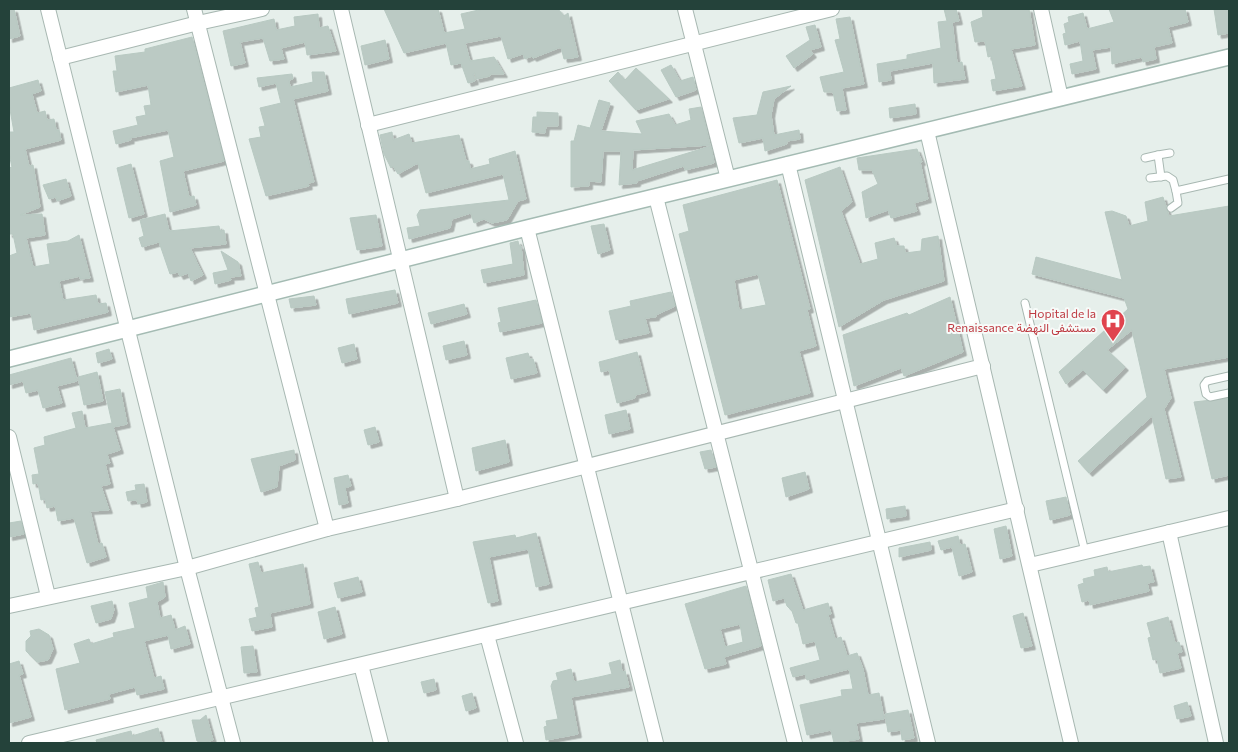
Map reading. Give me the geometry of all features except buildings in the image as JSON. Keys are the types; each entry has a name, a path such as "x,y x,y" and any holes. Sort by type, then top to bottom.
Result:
{"street":[{"path":"48,9 187,568 233,743"},
{"path":"60,58 196,16 262,9"},
{"path":"341,9 456,499"},
{"path":"686,9 728,179"},
{"path":"368,126 832,9"},
{"path":"1041,9 1060,98"},
{"path":"196,16 327,529"},
{"path":"9,359 527,228 1229,57"},
{"path":"928,130 1071,743"},
{"path":"788,164 928,743"},
{"path":"656,197 795,743"},
{"path":"527,228 588,465 656,743"},
{"path":"9,606 48,596 187,568 327,529 456,499 983,366"},
{"path":"9,437 48,596"},
{"path":"29,743 83,737 361,664 1017,509"},
{"path":"1030,565 1229,518"},
{"path":"1169,532 1216,743"},
{"path":"487,634 516,743"},
{"path":"361,664 381,743"}],"lane":[{"path":"1145,158 1170,153"},
{"path":"1158,156 1161,177"},
{"path":"1150,178 1170,177 1176,191 1178,203 1171,208"},
{"path":"1176,191 1229,179"},
{"path":"1024,303 1085,552"},
{"path":"1229,376 1207,381 1204,385 1206,394 1210,397 1229,392"}],"place":[{"name":"Hopital de la Renaissance مستشفى النهضة","path":"1113,342"}]}
